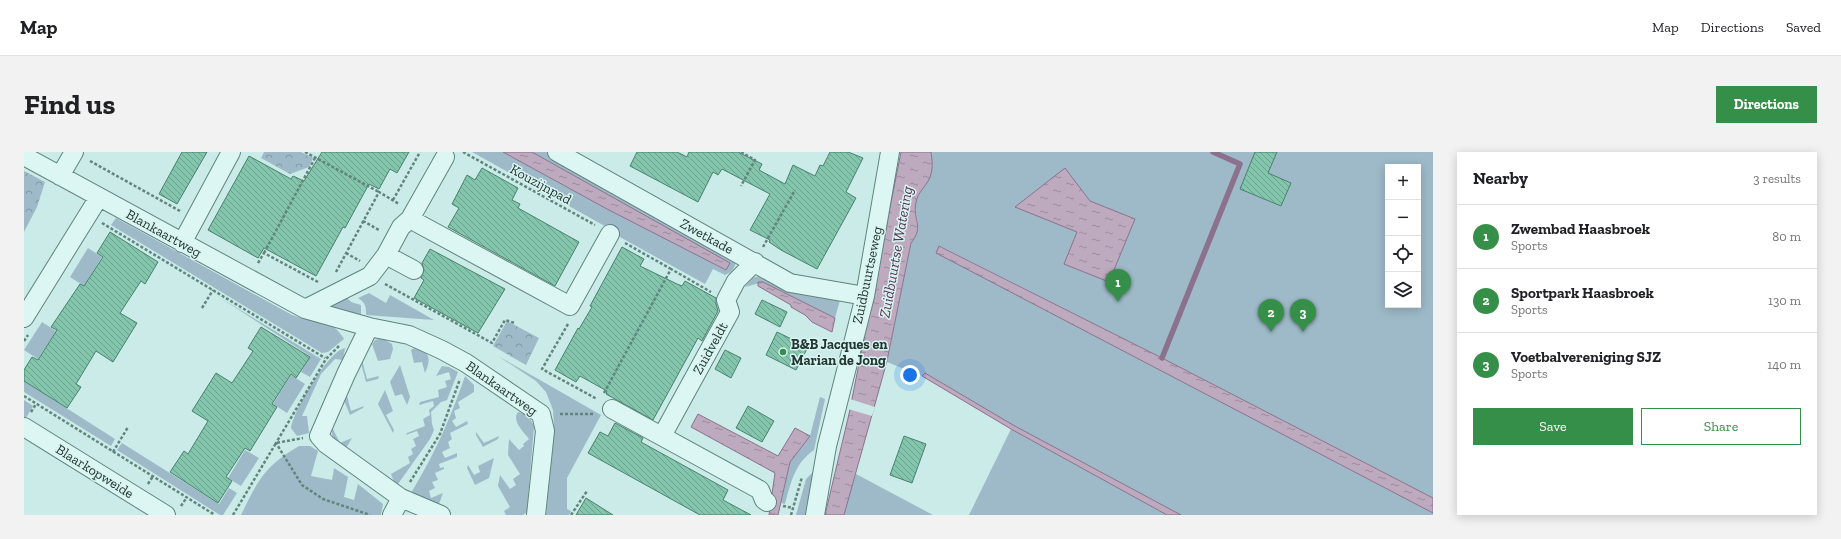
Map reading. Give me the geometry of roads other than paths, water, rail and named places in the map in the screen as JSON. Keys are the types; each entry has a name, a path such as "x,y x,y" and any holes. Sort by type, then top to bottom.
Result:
{"street":[{"path":"60,176 74,152"},
{"path":"182,243 231,152"},
{"name":"Zwetkade","path":"557,152 790,283 864,296"},
{"name":"Zuidbuurtseweg","path":"815,515 827,446 864,296 890,152"},
{"name":"Blankaartweg","path":"24,156 98,198 305,309 369,327 409,335 442,350 466,363 541,414 545,431 536,515"},
{"path":"305,309 370,276 386,256 401,227 412,216 445,157"},
{"path":"24,318 98,198"},
{"path":"412,216 570,306 610,234"},
{"path":"386,256 414,270"},
{"name":"Zuidveldt","path":"662,436 730,312 726,300 736,281 755,262"},
{"path":"369,327 346,374 319,436 326,444 401,498 441,515"},
{"path":"606,405 760,490 764,500 775,504"},
{"name":"Blaarkopweide","path":"24,426 166,515"},
{"path":"392,515 401,498"}],"water":[{"path":"503,152 532,152 730,263 726,270 607,209"},
{"name":"Zuidbuurtse Watering","path":"901,152 931,152 932,171 930,178 917,198 915,208 918,227 917,232 911,243 887,361 844,515 825,515 849,414"},
{"path":"1065,168 1090,201 1135,219 1109,282 1064,264 1077,232 1015,207"},
{"path":"939,246 1162,358 1433,498 1433,513 936,253"},
{"path":"758,282 763,282 835,318 832,332 812,322 805,315 791,307 791,305 758,286"},
{"path":"925,373 1013,425 1181,515 1167,515 1011,429 922,376"},
{"path":"698,414 778,456 795,428 810,436 790,462 778,515 769,515 775,473 691,427"}],"waterway":[{"path":"1162,358 1240,164 1213,152"}],"place":[{"name":"Zwembad Haasbroek","path":"1118,302"},
{"name":"Sportpark Haasbroek","path":"1271,332"},
{"name":"Voetbalvereniging SJZ","path":"1303,332"},
{"name":"B&B Jacques en Marian de Jong","path":"783,352"}]}
